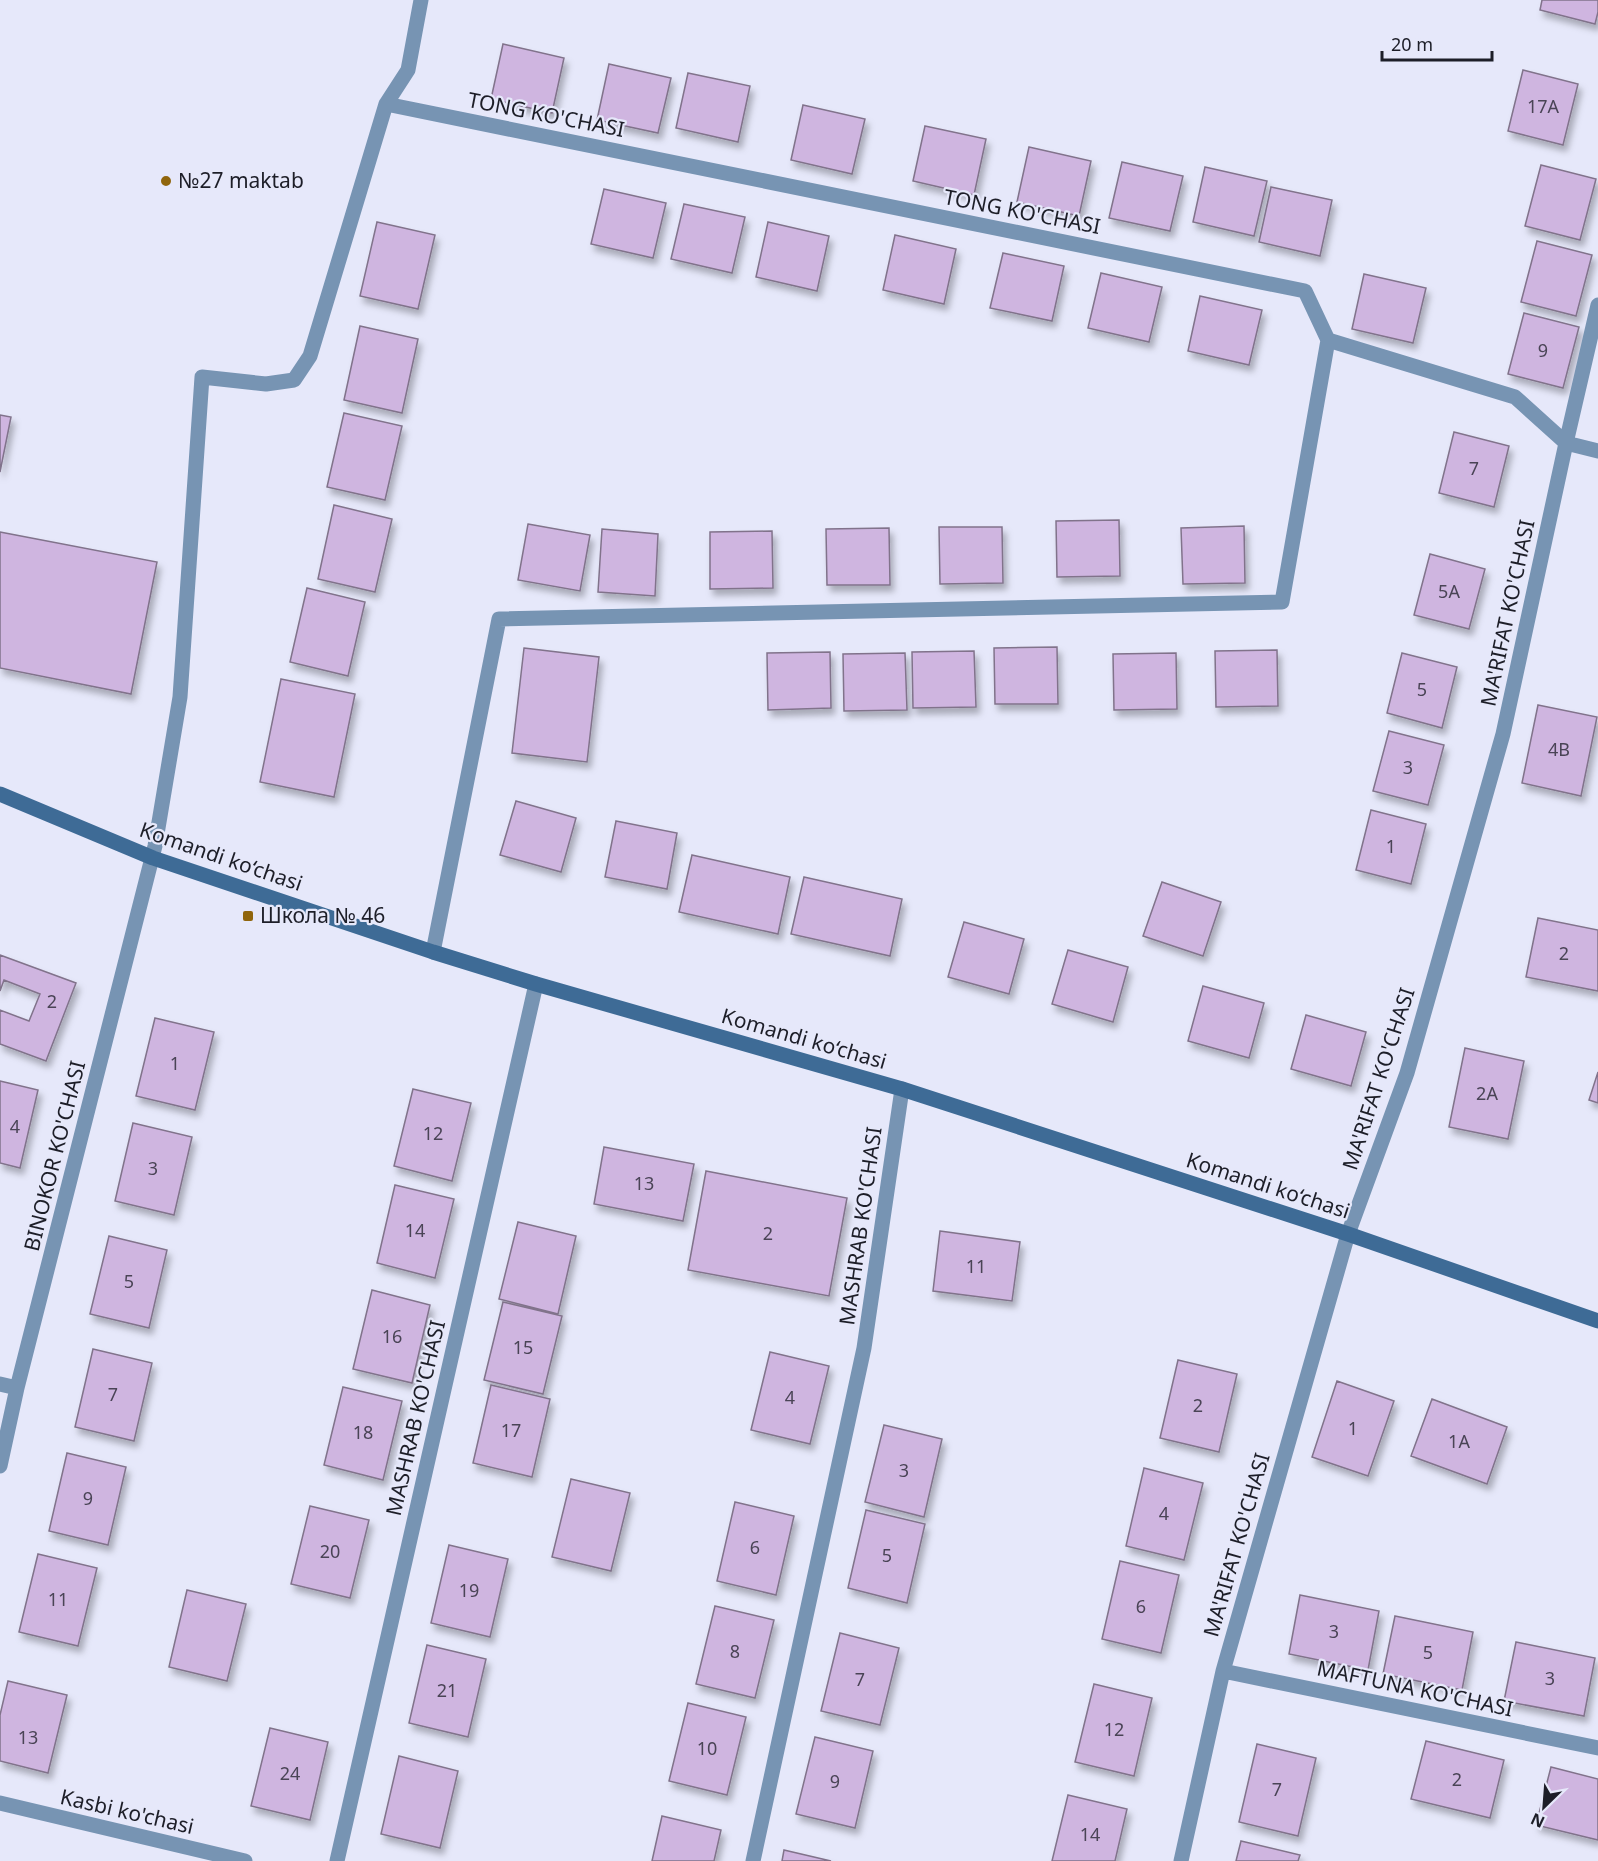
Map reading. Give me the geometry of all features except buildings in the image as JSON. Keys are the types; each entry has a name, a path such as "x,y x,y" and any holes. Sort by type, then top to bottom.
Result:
{"main road":[{"name":"Komandi ko‘chasi","path":"0,794 153,858 433,952 536,984 902,1089 1348,1234 1598,1321"}],"street":[{"path":"386,104 408,70 422,0"},
{"name":"TONG KO'CHASI","path":"386,104 1305,291 1328,340"},
{"name":"BINOKOR KO'CHASI","path":"0,1466 17,1388 153,858 180,697 202,377 266,384 294,380 310,356 386,104"},
{"name":"MA'RIFAT KO'CHASI","path":"1181,1861 1223,1671 1348,1234 1407,1073 1503,734 1598,305"},
{"path":"433,952 499,619 1282,602 1328,340 1515,397 1566,443 1598,451"},
{"name":"MASHRAB KO'CHASI","path":"337,1861 536,984"},
{"name":"MASHRAB KO'CHASI","path":"753,1861 864,1348 902,1089"},
{"path":"0,1384 17,1388"},
{"name":"MAFTUNA KO'CHASI","path":"1223,1671 1598,1748"},
{"name":"Kasbi ko'chasi","path":"0,1803 245,1861"}],"place":[{"name":"№27 maktab","path":"166,181"},
{"name":"Школа № 46","path":"248,916"}]}
